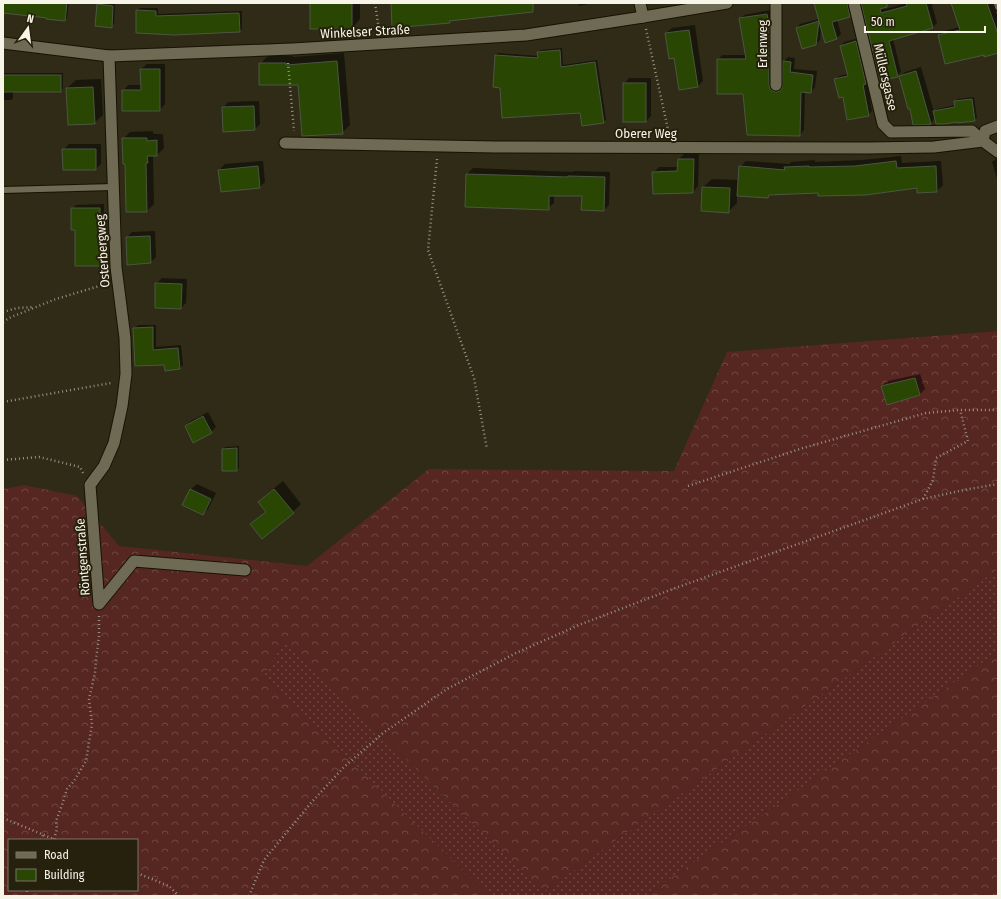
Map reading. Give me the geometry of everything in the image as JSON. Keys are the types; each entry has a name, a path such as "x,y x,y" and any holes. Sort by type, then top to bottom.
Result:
{"street":[{"path":"640,3 643,17"},
{"name":"Winkelser Straße","path":"3,43 109,56 381,44 526,35 727,3"},
{"name":"Erlenweg","path":"776,3 776,85"},
{"name":"Müllersgasse","path":"854,3 883,124 892,132 972,131 998,152"},
{"name":"Osterbergweg","path":"90,485 104,466 114,443 126,380 125,338 116,267 109,56"},
{"path":"983,141 985,131 998,126"},
{"name":"Oberer Weg","path":"290,144 672,148 874,148 934,147 983,141"},
{"name":"Röntgenstraße","path":"90,485 99,604"},
{"name":"Röntgenstraße","path":"99,604 134,561 245,570"}],"lane":[{"path":"997,3 998,7"},
{"path":"3,190 113,188"}],"path":[{"path":"376,3 381,44"},
{"path":"643,17 672,148"},
{"path":"288,49 290,144"},
{"path":"438,146 428,250 474,378 487,449"},
{"path":"3,322 9,318 56,299 117,280"},
{"path":"3,312 17,308 36,307"},
{"path":"3,402 126,380"},
{"path":"688,486 803,448 926,413 960,410 998,410"},
{"path":"923,500 933,480 936,458 968,441 960,410"},
{"path":"3,460 39,456 80,467 90,485"},
{"path":"249,896 264,860 310,804 344,767 383,733 447,689 516,652 579,625 670,590 923,500 964,490 998,484"},
{"path":"55,839 57,829 56,821 67,788 74,781 86,761 92,724 89,699 95,673 99,636 99,604"},
{"path":"3,818 53,839"},
{"path":"42,839 44,835"},
{"path":"138,873 169,886 179,896"}],"green space":[{"path":"998,331 998,569 543,892 284,641 264,676 489,896 3,896 3,489 24,485 77,496 119,546 307,566 429,469 674,471 727,352"},
{"path":"998,569 998,652 645,896 489,896 264,676 284,641 543,892"},
{"path":"998,652 998,896 645,896"}],"building":[{"path":"3,3 67,3 65,21 3,13"},
{"path":"310,3 352,3 352,29 310,29"},
{"path":"391,3 533,3 533,12 449,21 450,23 392,28"},
{"path":"814,3 847,3 850,17 832,22 837,39 825,43"},
{"path":"861,3 887,3 887,7 880,9 881,13 907,6 906,3 926,3 933,28 889,41 898,77 880,81"},
{"path":"951,3 987,3 998,34 998,53 945,64 938,35 960,30"},
{"path":"97,4 113,6 112,28 95,26"},
{"path":"136,10 156,11 156,16 239,13 240,32 174,35 136,33"},
{"path":"767,14 769,25 770,89 776,92 780,91 782,88 783,61 791,62 790,72 813,75 811,93 801,92 800,136 747,135 743,94 717,94 717,59 746,59 739,18"},
{"path":"819,21 816,45 802,49 796,28"},
{"path":"689,30 698,87 679,90 674,58 669,59 665,33"},
{"path":"856,41 866,84 863,85 869,116 847,120 843,97 839,98 834,79 848,76 840,46"},
{"path":"560,50 561,67 595,62 604,123 582,126 580,113 502,118 500,88 493,87 495,55 538,58 537,52"},
{"path":"337,61 343,134 302,136 298,85 259,85 259,63 286,63 286,65"},
{"path":"140,69 160,69 160,111 122,111 122,90 141,90"},
{"path":"916,71 931,124 913,125 910,109 908,109 899,76"},
{"path":"3,75 61,75 61,92 3,92"},
{"path":"623,83 646,83 646,122 623,122"},
{"path":"93,87 95,124 68,125 66,88"},
{"path":"972,99 975,121 936,124 933,111 955,107 954,101"},
{"path":"254,106 255,130 223,132 222,107"},
{"path":"122,138 147,138 147,141 157,140 157,156 147,156 148,163 146,163 147,212 126,212 125,164 123,164"},
{"path":"62,149 96,149 96,170 63,170"},
{"path":"678,159 694,159 693,193 653,194 652,172 677,171"},
{"path":"896,161 897,168 936,166 937,192 917,193 917,188 866,195 818,196 818,193 769,195 768,198 737,196 739,166 785,170 784,167 855,166"},
{"path":"258,166 260,188 221,192 218,170"},
{"path":"466,174 605,177 604,211 581,210 582,196 549,196 549,210 465,207"},
{"path":"702,187 730,188 729,213 701,211"},
{"path":"71,208 100,208 100,246 103,246 103,266 75,266 75,230 71,230"},
{"path":"150,236 151,263 127,265 126,237"},
{"path":"155,283 182,284 181,309 155,308"},
{"path":"153,327 153,350 178,348 180,369 165,371 164,365 135,366 133,328"},
{"path":"915,378 920,395 887,405 881,386"},
{"path":"203,416 212,433 193,443 185,426"},
{"path":"237,448 237,471 222,471 222,449"},
{"path":"190,489 211,499 203,515 182,505"},
{"path":"274,489 294,513 262,539 250,524 266,512 258,502"}]}
